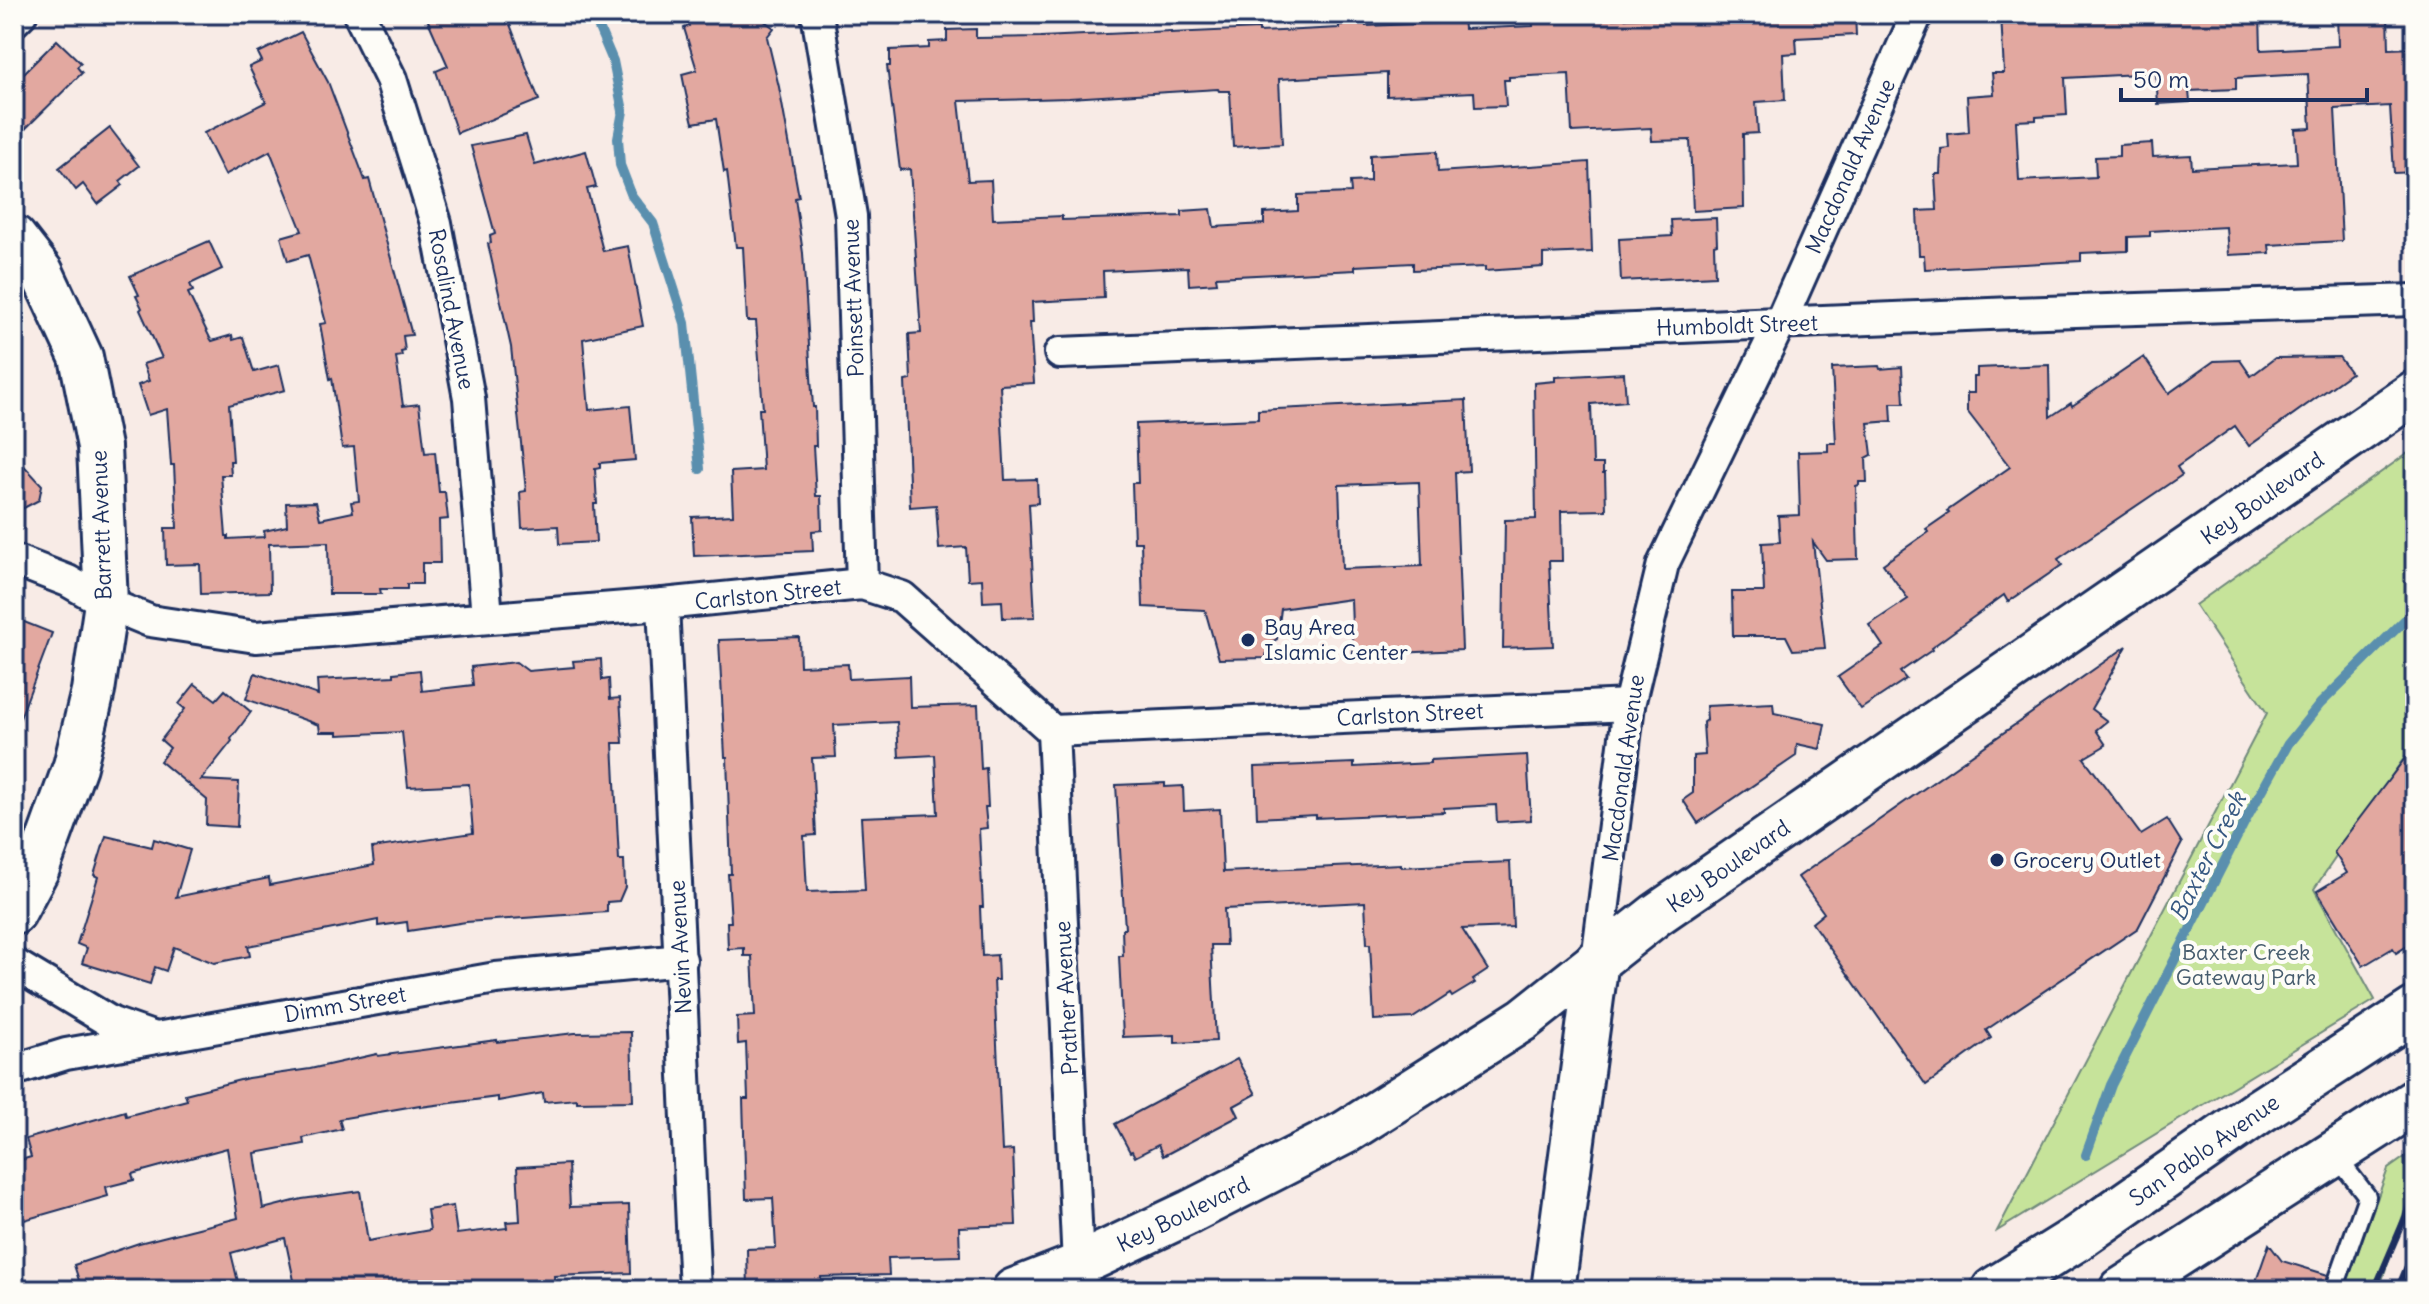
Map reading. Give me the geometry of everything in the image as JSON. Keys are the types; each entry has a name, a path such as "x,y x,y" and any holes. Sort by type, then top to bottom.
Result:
{"main road":[{"name":"San Pablo Avenue","path":"1994,1290 2076,1239 2258,1112 2415,1010"},
{"path":"2122,1290 2415,1102"}],"street":[{"path":"14,21 21,14"},
{"name":"Rosalind Avenue","path":"359,14 391,79 436,223 469,398 487,617"},
{"name":"Poinsett Avenue","path":"817,14 851,216 862,584"},
{"name":"Macdonald Avenue","path":"1553,1290 1629,705 1663,564 1780,323 1917,14"},
{"name":"Barrett Avenue","path":"14,237 42,273 81,357 99,447 106,603 93,691 75,766 38,868 14,913"},
{"name":"Humboldt Street","path":"1060,353 2415,300"},
{"name":"Key Boulevard","path":"1014,1290 1078,1265 1190,1212 1346,1132 1524,1019 1656,915 2415,392"},
{"name":"Carlston Street","path":"14,560 68,581 106,603 150,621 256,637 663,604 862,584 902,597 1053,731 1629,705"},
{"name":"Nevin Avenue","path":"663,604 695,1290"},
{"name":"Prather Avenue","path":"1053,731 1078,1265"},
{"name":"Dimm Street","path":"14,1070 66,1054 154,1037 496,978 681,960"},
{"path":"14,964 112,1023 154,1037"}],"lane":[{"path":"2334,1153 2367,1196 2334,1290"}],"green space":[{"name":"Baxter Creek Gateway Park","path":"2415,448 2415,742 2314,889 2375,1000 1997,1231 2267,713 2195,605"},
{"path":"2415,1150 2415,1178 2379,1290 2344,1290 2388,1169"}],"building":[{"path":"425,14 506,14 539,100 457,133 436,71 448,66"},
{"path":"685,14 755,14 774,28 767,37 799,197 795,198 803,253 815,407 816,446 813,446 816,496 821,496 822,530 812,531 813,551 694,556 692,517 733,515 731,472 763,470 759,409 763,409 756,321 747,321 743,247 736,247 727,171 724,172 716,119 693,123 682,74 697,70 684,28 689,26"},
{"path":"1554,14 1560,19 1610,19 1667,14 1706,14 1706,18 1855,14 1856,35 1796,38 1797,53 1783,54 1785,100 1756,102 1758,133 1743,134 1744,208 1693,211 1690,140 1652,141 1651,128 1572,132 1569,74 1509,77 1509,80 1504,80 1506,106 1475,107 1474,92 1387,96 1387,73 1279,79 1282,144 1233,147 1230,91 1218,89 959,101 968,181 991,180 993,219 1182,216 1182,211 1211,209 1214,227 1264,224 1264,213 1298,211 1298,195 1351,193 1350,182 1370,181 1370,155 1437,151 1438,172 1589,162 1592,252 1543,254 1543,267 1485,271 1485,267 1413,270 1413,263 1355,266 1355,270 1216,277 1217,283 1189,285 1188,267 1103,271 1104,298 1032,302 1033,322 1030,322 1034,383 1000,385 1005,480 1037,479 1038,503 1029,504 1035,617 1003,618 1002,601 983,602 982,579 968,580 966,547 939,549 936,505 910,507 905,381 911,380 909,334 921,333 910,169 900,170 887,66 890,66 890,50 929,48 929,42 947,41 947,30 976,29 976,38 1259,29 1259,32 1339,28 1339,25 1366,23 1366,26 1438,23 1438,19 1463,17 1464,29 1533,26 1532,15"},
{"path":"2001,14 2260,14 2261,50 2338,46 2337,14 2388,14 2389,49 2415,48 2415,172 2394,173 2390,106 2335,109 2342,241 2269,245 2270,253 2228,255 2226,227 2150,231 2150,236 2128,237 2128,251 2081,253 2081,261 1925,269 1924,255 1919,255 1917,211 1937,210 1935,174 1940,174 1941,149 1949,148 1948,134 1969,132 1967,96 1994,94 1992,73 2004,73","holes":["2156,73 2158,104 2190,102 2189,91 2236,89 2236,78 2308,74 2311,128 2295,129 2297,163 2192,168 2191,155 2153,157 2152,143 2119,145 2119,156 2095,157 2096,177 2019,181 2016,121 2067,115 2065,78"]},
{"path":"301,32 328,82 365,180 369,179 412,335 403,336 405,351 401,352 402,356 396,357 403,406 419,404 425,453 435,452 439,492 445,492 448,519 439,520 440,563 422,563 422,584 407,584 407,589 380,589 381,594 329,594 328,542 269,544 270,592 201,594 200,564 166,565 165,528 177,528 167,409 148,415 138,385 149,381 143,364 162,358 140,310 142,308 136,296 139,295 130,276 209,241 222,269 190,284 193,291 188,293 210,338 212,341 232,335 233,340 243,337 254,372 279,365 285,390 229,405 233,461 230,461 231,475 221,475 228,539 265,537 264,531 287,526 286,503 316,502 320,519 353,512 351,502 359,501 354,447 342,448 320,324 326,323 308,255 288,261 281,237 302,231 270,151 225,175 204,133 266,102 249,67 262,61 258,53"},
{"path":"57,40 81,63 77,67 82,73 14,140 14,83"},
{"path":"110,128 139,166 120,181 123,185 98,204 83,184 76,190 59,168"},
{"path":"526,135 535,165 586,151 596,187 587,189 603,251 628,246 643,326 583,339 589,410 630,406 635,460 600,463 600,468 595,469 596,542 559,544 558,526 522,528 520,492 526,491 511,347 488,244 491,243 490,236 495,234 471,146"},
{"path":"1716,218 1715,276 1621,281 1619,239 1672,236 1671,220"},
{"path":"2144,357 2169,393 2214,361 2240,360 2251,376 2275,358 2339,357 2351,373 2249,446 2235,426 2177,467 2182,475 2058,559 2062,565 2008,602 2004,595 1931,648 1900,672 1906,679 1861,709 1838,677 1883,646 1869,625 1908,599 1883,564 1928,532 1926,529 1949,513 1947,511 2010,467 1967,411 1967,393 1974,393 1977,368 2049,365 2050,417 2071,403 2072,406"},
{"path":"1879,366 1880,369 1902,367 1904,403 1891,403 1892,421 1868,423 1872,455 1866,458 1867,482 1859,482 1856,486 1858,559 1826,560 1813,542 1825,648 1793,650 1786,636 1733,636 1732,592 1764,592 1762,543 1780,542 1778,516 1800,515 1798,452 1828,451 1828,443 1836,443 1832,368"},
{"path":"1624,373 1626,401 1591,404 1593,464 1603,464 1606,510 1561,511 1562,561 1549,561 1553,646 1503,648 1505,520 1536,519 1534,383 1555,381 1555,377"},
{"path":"1466,400 1469,471 1455,472 1462,650 1353,655 1351,599 1281,609 1277,639 1268,644 1266,658 1219,659 1205,610 1143,607 1141,542 1134,542 1132,483 1138,483 1136,424 1258,419 1258,410","holes":["1419,482 1422,566 1342,569 1339,485"]},
{"path":"14,455 42,485 39,500 14,513"},
{"path":"14,618 52,633 17,726 14,726"},
{"path":"799,637 800,666 848,664 849,679 909,676 910,707 978,705 981,769 986,768 988,807 985,807 987,828 979,829 982,956 997,955 998,980 994,980 1002,1151 1013,1150 1016,1225 959,1227 960,1256 888,1258 889,1275 821,1277 821,1290 748,1290 747,1249 776,1248 773,1198 746,1199 743,1099 748,1099 746,1043 738,1044 737,1017 755,1016 752,956 744,956 744,948 728,949 727,922 731,922 728,874 731,874 719,640","holes":["897,722 899,757 935,755 938,814 861,817 865,890 807,892 804,836 816,835 812,758 836,757 834,725"]},
{"name":"Grocery Outlet","path":"2127,646 2091,709 2107,721 2096,730 2106,745 2084,758 2141,835 2167,819 2182,843 2138,928 1986,1030 1991,1038 1926,1085 1812,923 1824,913 1798,877"},
{"path":"601,659 602,680 609,679 610,699 620,698 623,743 613,743 619,860 624,860 625,887 619,901 607,902 607,912 466,922 408,931 407,922 378,926 378,920 248,946 250,956 214,963 174,947 166,971 155,967 150,984 82,963 87,948 77,944 98,877 94,875 106,836 152,847 154,839 190,850 176,897 269,878 270,885 374,865 372,848 473,833 469,784 408,787 402,732 338,735 338,732 320,732 319,725 246,699 255,673 318,695 317,680 394,676 394,673 420,670 422,691 473,685 471,667 516,662 528,671 574,667 573,661"},
{"path":"195,684 216,700 225,690 251,712 201,780 239,782 237,827 206,825 207,800 160,761 170,748 161,740 185,709 179,704"},
{"path":"1773,703 1774,713 1825,724 1820,749 1797,744 1796,756 1698,823 1683,800 1693,793 1693,756 1705,755 1703,723 1707,720 1706,706"},
{"path":"2415,745 2415,941 2396,953 2393,948 2363,966 2317,891 2347,873 2334,852"},
{"path":"1527,755 1531,820 1497,822 1496,805 1444,808 1444,812 1257,818 1255,767 1354,763 1354,767"},
{"path":"1165,783 1165,787 1183,786 1184,811 1220,809 1223,872 1510,862 1513,927 1462,929 1488,970 1473,980 1475,983 1452,997 1450,994 1413,1018 1374,1020 1365,902 1224,909 1226,945 1211,945 1216,1041 1175,1043 1175,1035 1123,1037 1119,956 1123,956 1122,929 1125,929 1116,785"},
{"path":"631,1032 633,1101 577,1102 577,1099 544,1102 543,1093 498,1101 498,1097 420,1105 339,1119 342,1129 303,1138 304,1144 255,1153 263,1209 302,1199 360,1191 368,1241 430,1230 427,1210 453,1206 457,1234 507,1228 506,1222 520,1221 517,1167 568,1164 570,1207 629,1205 631,1273 554,1276 555,1290 296,1290 285,1238 231,1253 240,1290 82,1290 74,1265 139,1243 238,1218 227,1148 132,1174 134,1180 106,1187 108,1196 14,1223 14,1162 31,1157 26,1139 125,1111 126,1116 187,1100 185,1094 248,1078 310,1069 377,1054 575,1033"},
{"path":"1237,1059 1256,1094 1234,1106 1239,1116 1163,1156 1158,1145 1135,1157 1130,1152 1115,1124"},
{"path":"2269,1244 2282,1261 2328,1275 2323,1290 2253,1290"}],"waterway":[{"path":"593,14 613,61 623,111 618,138 620,165 632,196 653,223 685,323 700,469"},
{"name":"Baxter Creek","path":"2086,1155 2111,1085 2244,823 2288,744 2320,704 2415,610"}],"railway":[{"path":"2374,1290 2415,1194"},
{"path":"2397,1290 2415,1247"}],"place":[{"name":"Bay Area Islamic Center","path":"1248,640"},
{"name":"Grocery Outlet","path":"1997,860"}]}
